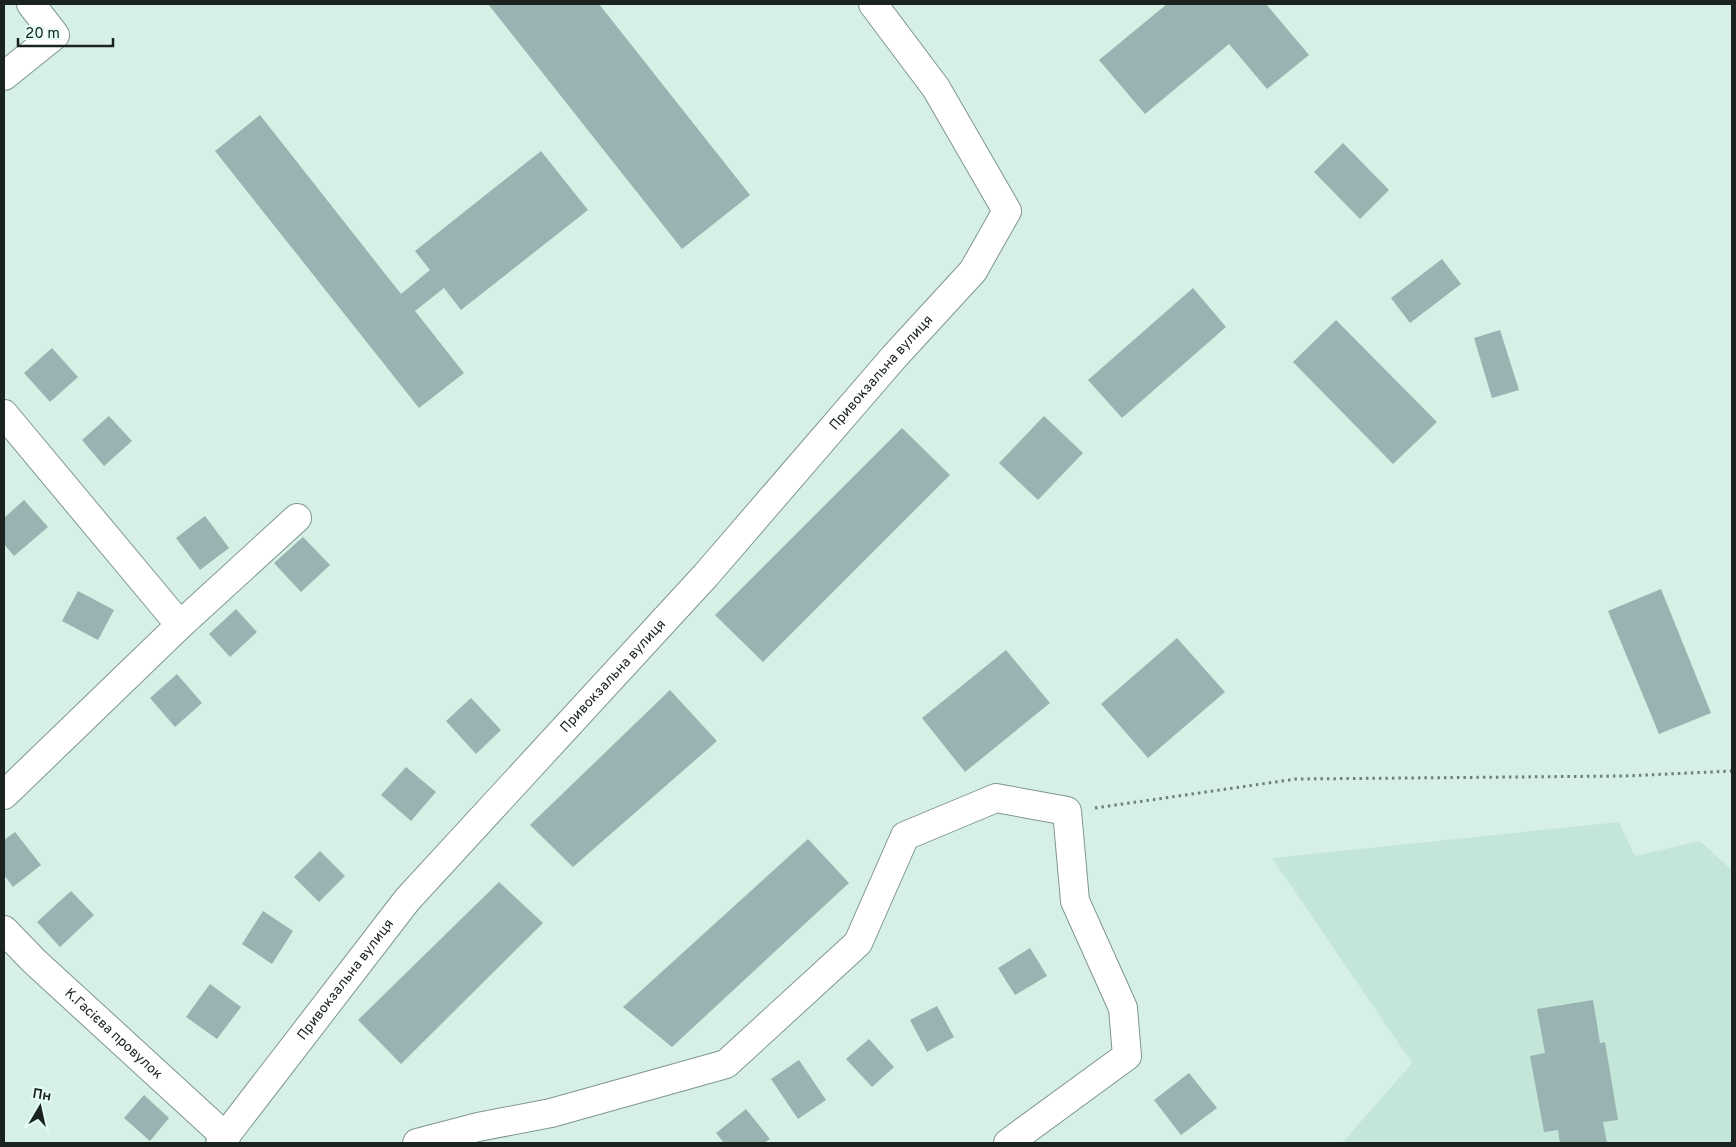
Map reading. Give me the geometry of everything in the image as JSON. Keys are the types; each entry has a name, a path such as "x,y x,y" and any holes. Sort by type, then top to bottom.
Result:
{"street":[{"path":"4,76 55,35 31,4"},
{"name":"Привокзальна вулиця","path":"223,1140 407,900 706,575 894,357 974,271 1007,212 936,88 873,4"},
{"path":"4,414 180,626"},
{"path":"4,796 180,626 297,518"},
{"path":"417,1143 478,1127 551,1114 726,1064 858,943 905,836 996,798 1067,811 1075,901 1122,1008 1127,1056 1008,1143"},
{"name":"К.Гасієва провулок","path":"4,930 34,961 223,1140"}],"path":[{"path":"1067,811 1296,779 1625,776 1732,771"}],"shaded area":[{"path":"1619,822 1635,856 1700,841 1732,870 1732,1143 1342,1143 1412,1063 1272,858"}],"building":[{"path":"488,4 599,4 750,195 682,249"},
{"path":"1167,4 1266,4 1309,55 1267,89 1229,44 1145,114 1099,60"},
{"path":"260,115 401,294 430,270 415,251 541,151 588,210 461,310 444,288 415,311 464,373 419,408 215,151"},
{"path":"1343,143 1389,190 1360,219 1314,172"},
{"path":"1442,259 1461,284 1410,323 1391,298"},
{"path":"1193,288 1226,327 1122,418 1088,380"},
{"path":"1336,320 1437,422 1393,464 1293,362"},
{"path":"1500,330 1519,390 1492,398 1474,338"},
{"path":"52,348 78,377 50,402 24,373"},
{"path":"109,416 132,441 104,466 82,440"},
{"path":"1044,416 1083,453 1038,500 999,463"},
{"path":"902,428 950,475 763,662 715,615"},
{"path":"24,500 48,527 14,556 4,544 4,518"},
{"path":"205,516 229,548 200,570 176,538"},
{"path":"303,537 330,565 301,592 274,563"},
{"path":"1661,589 1711,713 1659,734 1608,611"},
{"path":"78,591 114,610 98,640 62,621"},
{"path":"236,609 257,632 230,657 209,634"},
{"path":"1177,638 1225,692 1148,758 1101,704"},
{"path":"1006,650 1050,703 965,772 922,718"},
{"path":"177,674 202,703 175,727 150,698"},
{"path":"670,690 717,741 573,867 530,825"},
{"path":"471,698 501,730 476,754 446,721"},
{"path":"406,767 436,792 411,821 381,795"},
{"path":"15,832 41,865 13,887 4,875 4,840"},
{"path":"808,839 849,883 672,1047 623,1007"},
{"path":"320,851 345,876 319,902 294,877"},
{"path":"499,882 543,923 401,1064 358,1020"},
{"path":"71,891 94,915 60,947 37,922"},
{"path":"263,911 293,931 272,964 242,944"},
{"path":"1030,948 1047,976 1015,995 998,968"},
{"path":"210,984 241,1007 217,1039 186,1017"},
{"path":"1593,1000 1600,1043 1605,1042 1618,1120 1603,1122 1607,1143 1560,1143 1558,1130 1544,1132 1530,1056 1545,1053 1537,1009"},
{"path":"937,1006 954,1037 927,1052 910,1020"},
{"path":"869,1039 894,1067 872,1087 846,1059"},
{"path":"799,1060 826,1100 798,1119 771,1079"},
{"path":"1189,1073 1217,1108 1181,1135 1154,1100"},
{"path":"144,1095 169,1118 150,1141 124,1118"},
{"path":"746,1109 770,1139 764,1143 724,1143 716,1133"}]}
